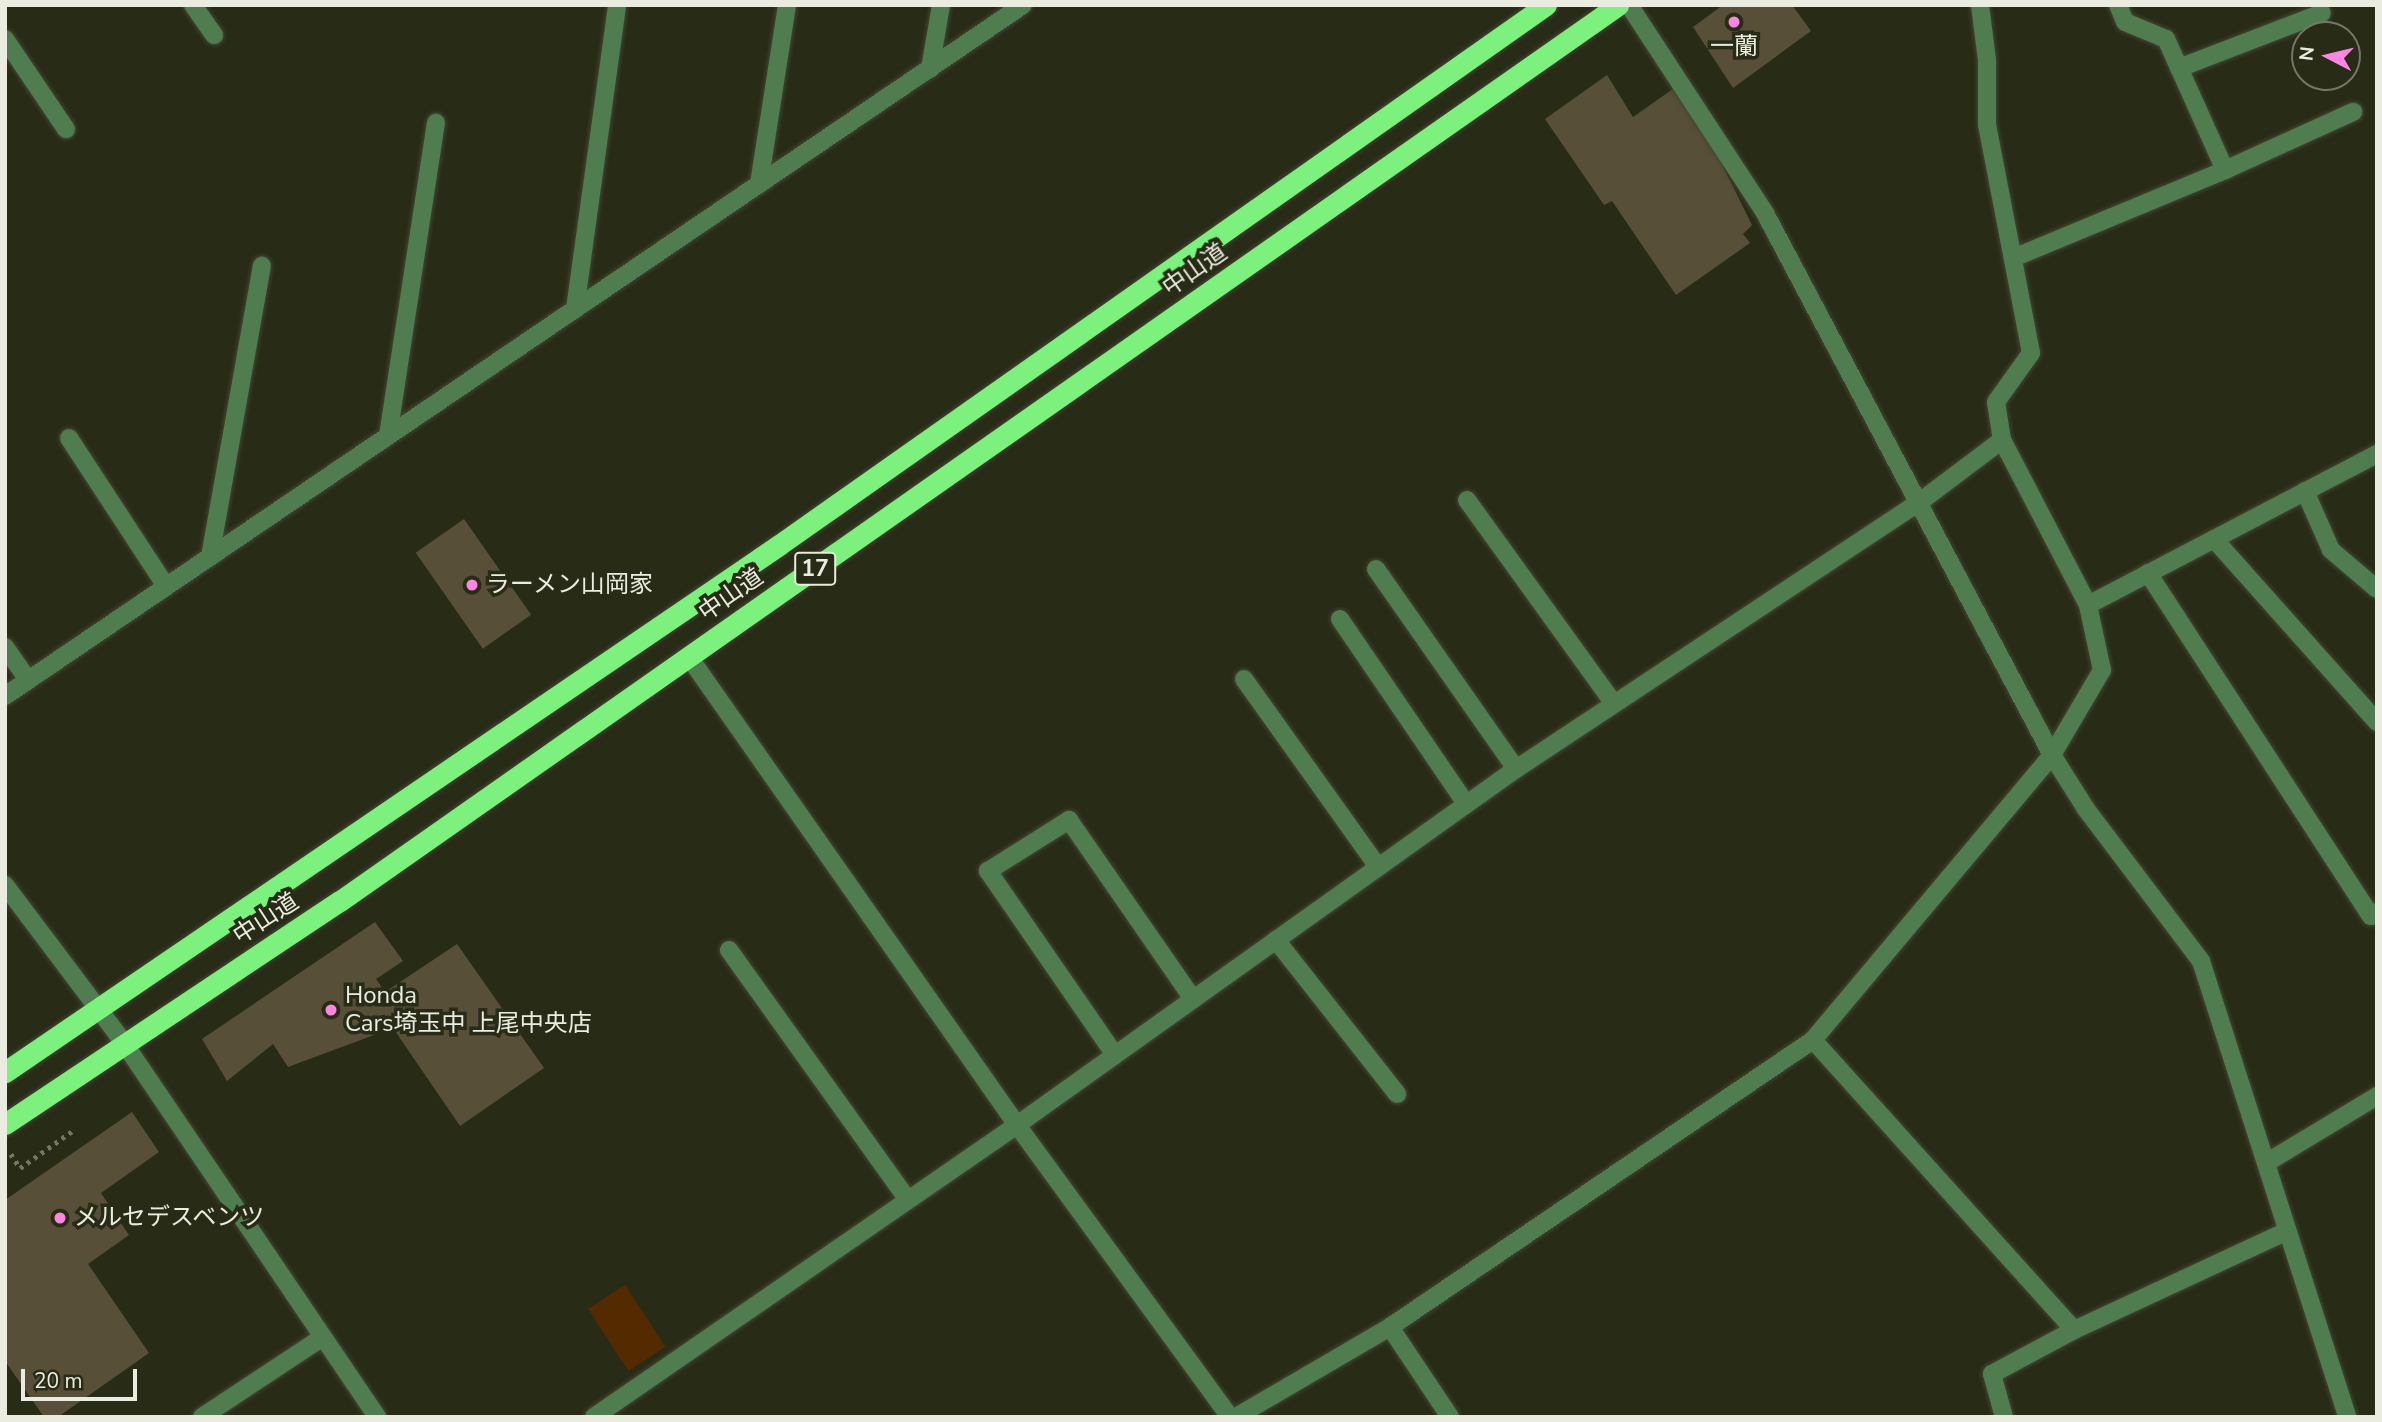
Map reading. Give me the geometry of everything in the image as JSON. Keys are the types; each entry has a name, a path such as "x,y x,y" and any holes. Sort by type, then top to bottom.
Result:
{"highway":[{"name":"中山道","path":"5,1072 767,553 1546,5"},
{"name":"中山道","path":"5,1124 340,901 1618,5"}],"street":[{"path":"193,5 214,35"},
{"path":"575,309 617,5"},
{"path":"759,184 787,5"},
{"path":"930,69 941,5"},
{"path":"5,695 1023,5"},
{"path":"1629,5 1765,213 2052,755 2087,809 2201,961 2347,1417"},
{"path":"1236,1417 1390,1327 1813,1040 2052,755 2102,670 2088,605 2002,440 1996,402 2031,353 1987,125 1987,60 1980,5"},
{"path":"2118,5 2125,22 2166,39 2225,170"},
{"path":"2179,68 2322,13"},
{"path":"5,39 66,129"},
{"path":"2013,258 2225,170 2353,112"},
{"path":"388,436 436,123"},
{"path":"210,557 262,266"},
{"path":"69,438 166,586"},
{"path":"594,1417 1017,1125 1516,769 1917,504 2002,440"},
{"path":"2088,605 2377,454"},
{"path":"2305,491 2331,551 2377,589"},
{"path":"1467,500 1614,704"},
{"path":"2214,539 2377,722"},
{"path":"1376,569 1516,769"},
{"path":"2148,573 2371,916 2377,912"},
{"path":"1340,619 1466,804"},
{"path":"5,646 28,680"},
{"path":"689,657 1017,1125 1230,1417"},
{"path":"1244,679 1378,867"},
{"path":"1115,1055 988,871 1069,820 1193,999"},
{"path":"5,885 97,1011 124,1043 377,1417"},
{"path":"1276,940 1397,1094"},
{"path":"729,950 908,1200"},
{"path":"1813,1040 2074,1330"},
{"path":"2266,1163 2377,1096"},
{"path":"2004,1417 1992,1374 2074,1330 2287,1231"},
{"path":"1390,1327 1450,1417"},
{"path":"202,1417 323,1337"}],"path":[{"path":"5,1146 20,1168 75,1129"}],"shaded area":[{"path":"625,1285 665,1347 628,1371 588,1309"}],"building":[{"path":"1723,5 1792,5 1811,31 1733,88 1693,27"},
{"path":"1607,75 1633,117 1673,89 1708,136 1752,225 1743,234 1750,243 1676,295 1612,201 1604,205 1545,119"},
{"path":"464,519 531,615 483,649 416,553"},
{"path":"375,922 403,961 376,979 385,992 457,944 544,1068 460,1126 393,1028 288,1067 273,1044 227,1081 202,1039"},
{"path":"132,1112 159,1152 101,1193 129,1235 88,1264 149,1353 58,1417 44,1417 5,1361 5,1200"}],"place":[{"name":"一蘭","path":"1734,22"},
{"name":"ラーメン山岡家","path":"472,585"},
{"name":"Honda Cars埼玉中 上尾中央店","path":"331,1010"},
{"name":"メルセデスベンツ","path":"60,1218"}]}
